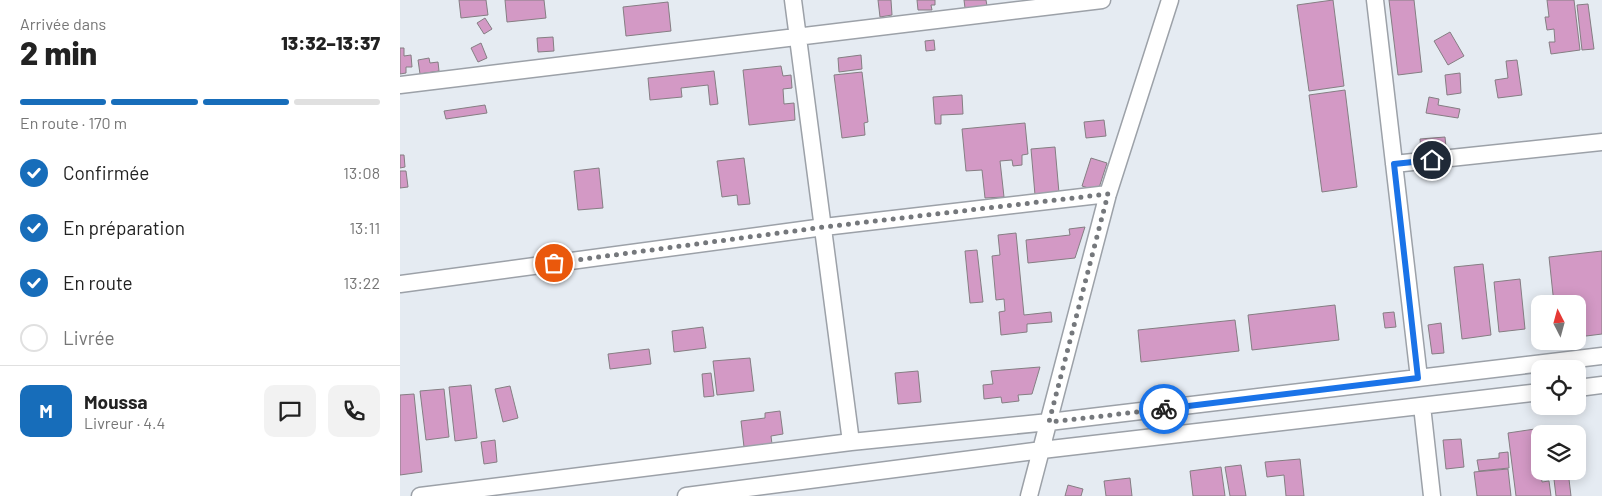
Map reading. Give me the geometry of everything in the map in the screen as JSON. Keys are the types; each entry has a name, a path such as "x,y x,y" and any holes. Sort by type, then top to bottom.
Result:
{"street":[{"path":"793,0 851,442"},
{"path":"400,85 1102,0"},
{"path":"1029,496 1108,194 1170,0"},
{"path":"1375,0 1418,378"},
{"path":"1394,164 1602,142"},
{"path":"400,284 824,227 1108,194"},
{"path":"420,496 851,442 1049,422 1602,356"},
{"path":"1586,387 1602,385"},
{"path":"686,496 1042,450 1531,393"},
{"path":"1422,406 1432,496"}],"building":[{"path":"459,0 486,0 488,15 461,18"},
{"path":"505,0 544,0 546,18 507,22"},
{"path":"878,0 891,0 892,15 880,17"},
{"path":"917,0 935,0 935,5 931,5 932,10 918,10"},
{"path":"964,0 986,0 987,6 965,8"},
{"path":"1333,0 1344,86 1309,91 1297,5"},
{"path":"1389,0 1414,0 1422,72 1398,75"},
{"path":"1547,0 1574,0 1580,50 1551,54 1549,42 1555,42 1554,29 1547,30 1545,17 1549,17"},
{"path":"668,2 671,31 626,36 623,7"},
{"path":"1588,4 1594,49 1582,50 1577,5"},
{"path":"485,18 492,29 484,34 477,23"},
{"path":"1450,32 1464,56 1448,65 1434,41"},
{"path":"553,37 554,51 538,52 537,38"},
{"path":"934,40 935,50 926,51 925,41"},
{"path":"481,43 487,58 478,62 471,48"},
{"path":"400,48 404,48 404,56 411,55 412,67 406,67 406,73 400,74"},
{"path":"861,55 862,69 839,72 838,58"},
{"path":"429,58 430,63 438,62 439,71 420,74 418,60"},
{"path":"1517,60 1522,95 1498,98 1495,80 1508,78 1506,61"},
{"path":"781,66 783,76 791,75 792,88 783,89 784,104 794,103 795,120 749,125 743,70"},
{"path":"714,71 718,104 710,105 708,85 681,88 682,97 650,100 648,78"},
{"path":"862,72 868,122 864,123 865,135 842,138 834,75"},
{"path":"1460,73 1461,93 1447,95 1445,75"},
{"path":"1345,90 1357,187 1322,192 1309,95"},
{"path":"962,95 963,114 941,115 941,124 935,124 933,97"},
{"path":"1429,97 1439,99 1438,105 1460,109 1458,118 1426,113"},
{"path":"485,105 487,113 446,119 444,111"},
{"path":"1104,120 1106,136 1086,138 1084,122"},
{"path":"1025,123 1028,154 1022,155 1022,165 1013,166 1012,160 1000,161 1004,197 985,198 982,170 966,171 962,129"},
{"path":"1445,137 1446,147 1421,150 1420,139"},
{"path":"1055,147 1059,193 1035,195 1031,149"},
{"path":"400,155 404,155 405,167 400,168"},
{"path":"744,158 750,204 738,205 737,195 722,197 717,161"},
{"path":"1091,158 1107,163 1098,191 1082,186"},
{"path":"599,168 603,208 578,210 574,171"},
{"path":"400,171 406,171 408,187 400,188"},
{"path":"1085,227 1075,258 1028,263 1026,240 1070,235 1069,229"},
{"path":"1016,233 1024,315 1051,312 1052,322 1027,324 1027,332 1001,335 999,312 1005,311 1004,299 996,300 992,256 1000,255 998,235"},
{"path":"977,250 983,302 970,303 965,251"},
{"path":"1602,251 1602,334 1586,336 1586,295 1553,295 1549,257"},
{"path":"1483,264 1491,335 1462,339 1454,267"},
{"path":"1520,279 1525,329 1499,332 1494,282"},
{"path":"1335,305 1339,340 1252,350 1248,315"},
{"path":"1394,312 1396,327 1385,328 1383,313"},
{"path":"1235,320 1239,351 1141,362 1138,330"},
{"path":"1441,323 1444,353 1432,354 1428,325"},
{"path":"703,327 706,348 674,352 672,331"},
{"path":"649,349 651,364 610,369 608,354"},
{"path":"750,358 754,391 717,395 713,361"},
{"path":"1040,367 1032,394 1018,395 1019,401 1002,403 1001,397 984,399 983,385 993,384 991,371"},
{"path":"918,371 921,402 898,404 895,373"},
{"path":"711,373 714,396 704,397 702,374"},
{"path":"471,385 477,438 455,441 449,387"},
{"path":"510,386 518,418 503,422 495,389"},
{"path":"444,389 449,437 426,440 420,391"},
{"path":"414,394 422,472 400,475 400,395"},
{"path":"780,411 783,434 771,436 772,444 744,447 741,421 765,418 765,413"},
{"path":"1531,430 1531,480 1549,481 1551,496 1516,496 1508,433"},
{"path":"1461,439 1464,467 1446,469 1443,440"},
{"path":"495,440 497,462 484,464 481,442"},
{"path":"1508,452 1509,468 1479,471 1477,460 1499,458 1499,453"},
{"path":"1300,459 1304,496 1286,496 1284,475 1267,477 1265,462"},
{"path":"1241,465 1246,496 1230,496 1225,467"},
{"path":"1221,467 1225,496 1193,496 1190,471"},
{"path":"1508,469 1511,496 1477,496 1474,472"},
{"path":"1130,478 1132,496 1106,496 1104,481"},
{"path":"1554,480 1569,480 1571,496 1556,496"},
{"path":"1068,485 1083,489 1081,496 1065,496"}],"way so far":[{"path":"554,263 824,227 1108,194 1049,422 1164,409"}],"route":[{"path":"1164,409 1418,378 1394,164 1432,160"}]}
